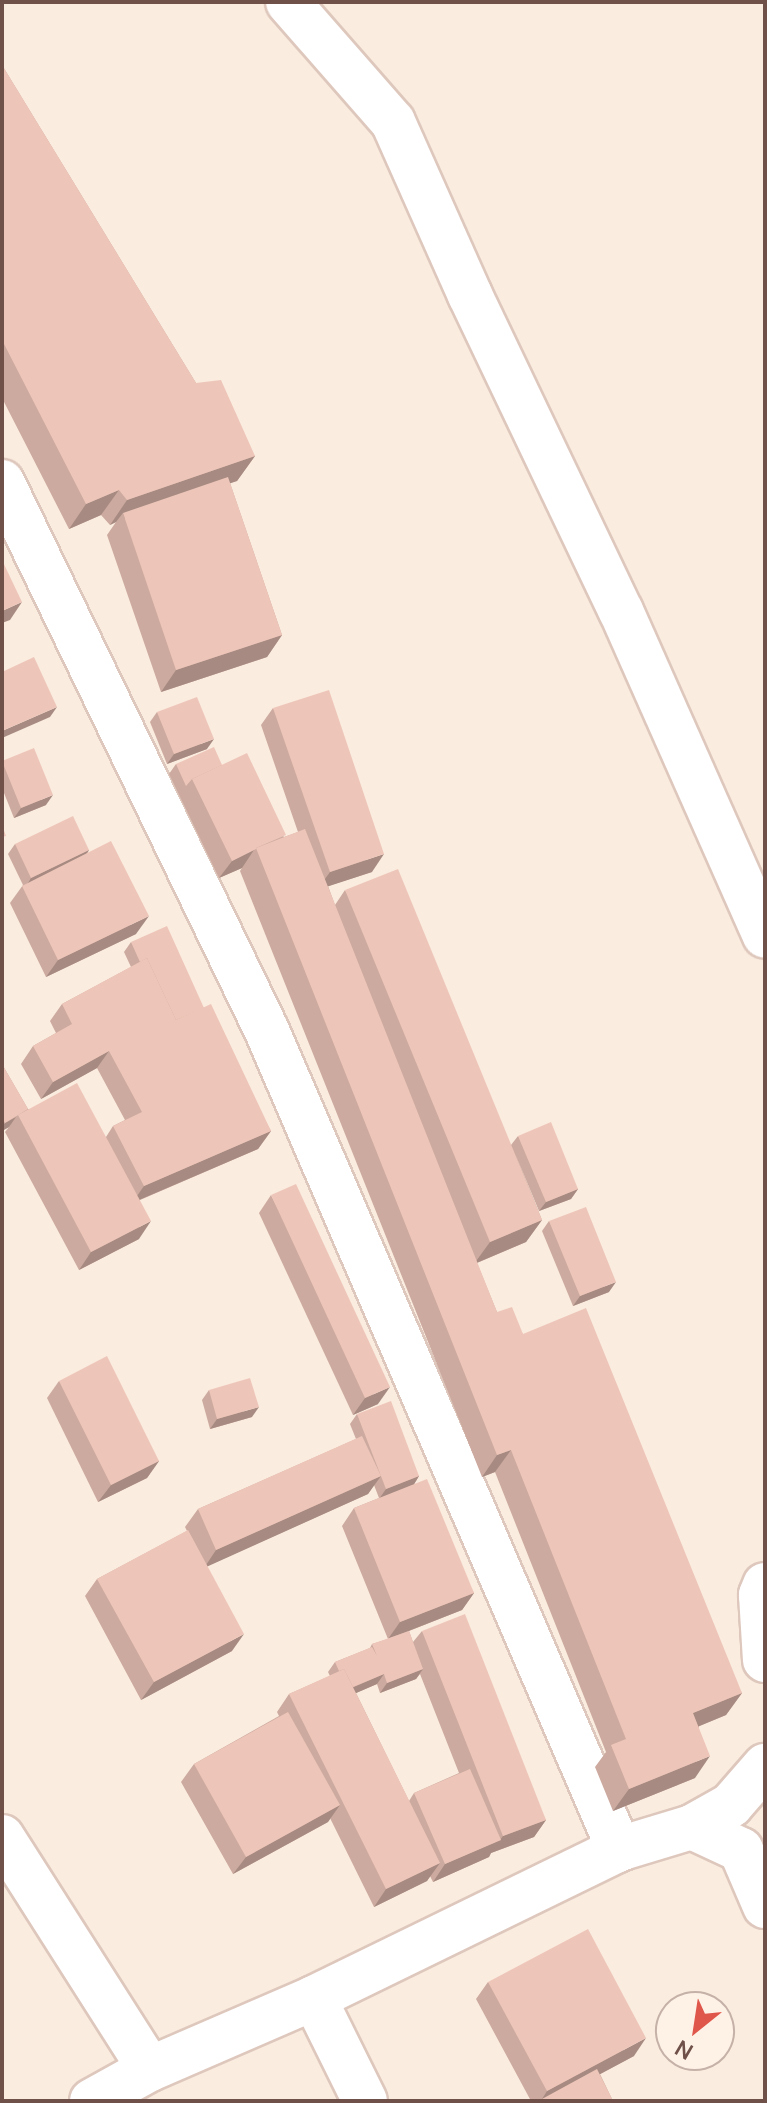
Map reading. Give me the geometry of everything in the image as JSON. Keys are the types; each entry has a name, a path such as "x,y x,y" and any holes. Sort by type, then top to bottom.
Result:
{"street":[{"path":"288,2 393,122 470,295 621,611 765,936"},
{"path":"2,482 267,1031 619,1849"},
{"path":"765,1585 761,1595 765,1660"},
{"path":"92,2101 150,2069 314,1998 619,1849 692,1827 731,1805 765,1766"},
{"path":"692,1827 753,1847 765,1906"},
{"path":"2,1837 150,2069"},
{"path":"314,1998 365,2101"}],"building":[{"path":"2,65 196,383 221,380 255,456 127,500 119,490 86,504 2,340"},
{"path":"228,477 282,635 176,670 123,513"},
{"path":"2,560 22,602 2,611"},
{"path":"34,657 57,707 2,731 2,672"},
{"path":"329,690 384,854 330,872 273,708"},
{"path":"197,697 214,739 174,754 157,712"},
{"path":"214,747 222,765 192,779 186,786 176,764"},
{"path":"34,748 53,795 21,808 2,761"},
{"path":"247,753 286,835 232,861 192,779"},
{"path":"73,816 89,850 31,878 15,844"},
{"path":"305,829 497,1312 512,1307 523,1334 586,1308 742,1693 693,1713 710,1756 629,1789 611,1745 626,1739 511,1450 497,1455 256,848"},
{"path":"111,841 149,916 58,960 22,886"},
{"path":"398,869 542,1220 490,1242 345,890"},
{"path":"167,926 204,1008 176,1020 147,958 140,962 131,942"},
{"path":"147,958 176,1020 211,1004 271,1131 144,1186 113,1126 142,1112 109,1051 53,1082 33,1046 72,1024 62,1004"},
{"path":"2,1064 28,1109 5,1123 2,1118"},
{"path":"77,1083 151,1221 91,1252 18,1115"},
{"path":"551,1122 578,1189 546,1202 518,1136"},
{"path":"296,1184 390,1387 365,1398 271,1195"},
{"path":"586,1207 616,1282 580,1296 549,1221"},
{"path":"107,1356 159,1461 111,1485 59,1381"},
{"path":"250,1378 259,1407 217,1419 209,1390"},
{"path":"391,1401 419,1476 386,1489 357,1414"},
{"path":"362,1436 381,1476 216,1550 198,1509"},
{"path":"427,1479 474,1593 400,1622 354,1508"},
{"path":"188,1530 244,1634 154,1682 97,1579"},
{"path":"465,1614 546,1820 503,1836 422,1631"},
{"path":"409,1631 423,1669 387,1683 384,1674 353,1687 344,1669 339,1671 335,1662 372,1647 377,1656 372,1644"},
{"path":"344,1669 440,1863 386,1889 289,1694"},
{"path":"288,1712 340,1805 246,1857 194,1764"},
{"path":"470,1769 501,1840 445,1864 414,1793"},
{"path":"588,1929 646,2038 547,2091 488,1982"},
{"path":"597,2069 613,2101 543,2101 542,2099"}]}
